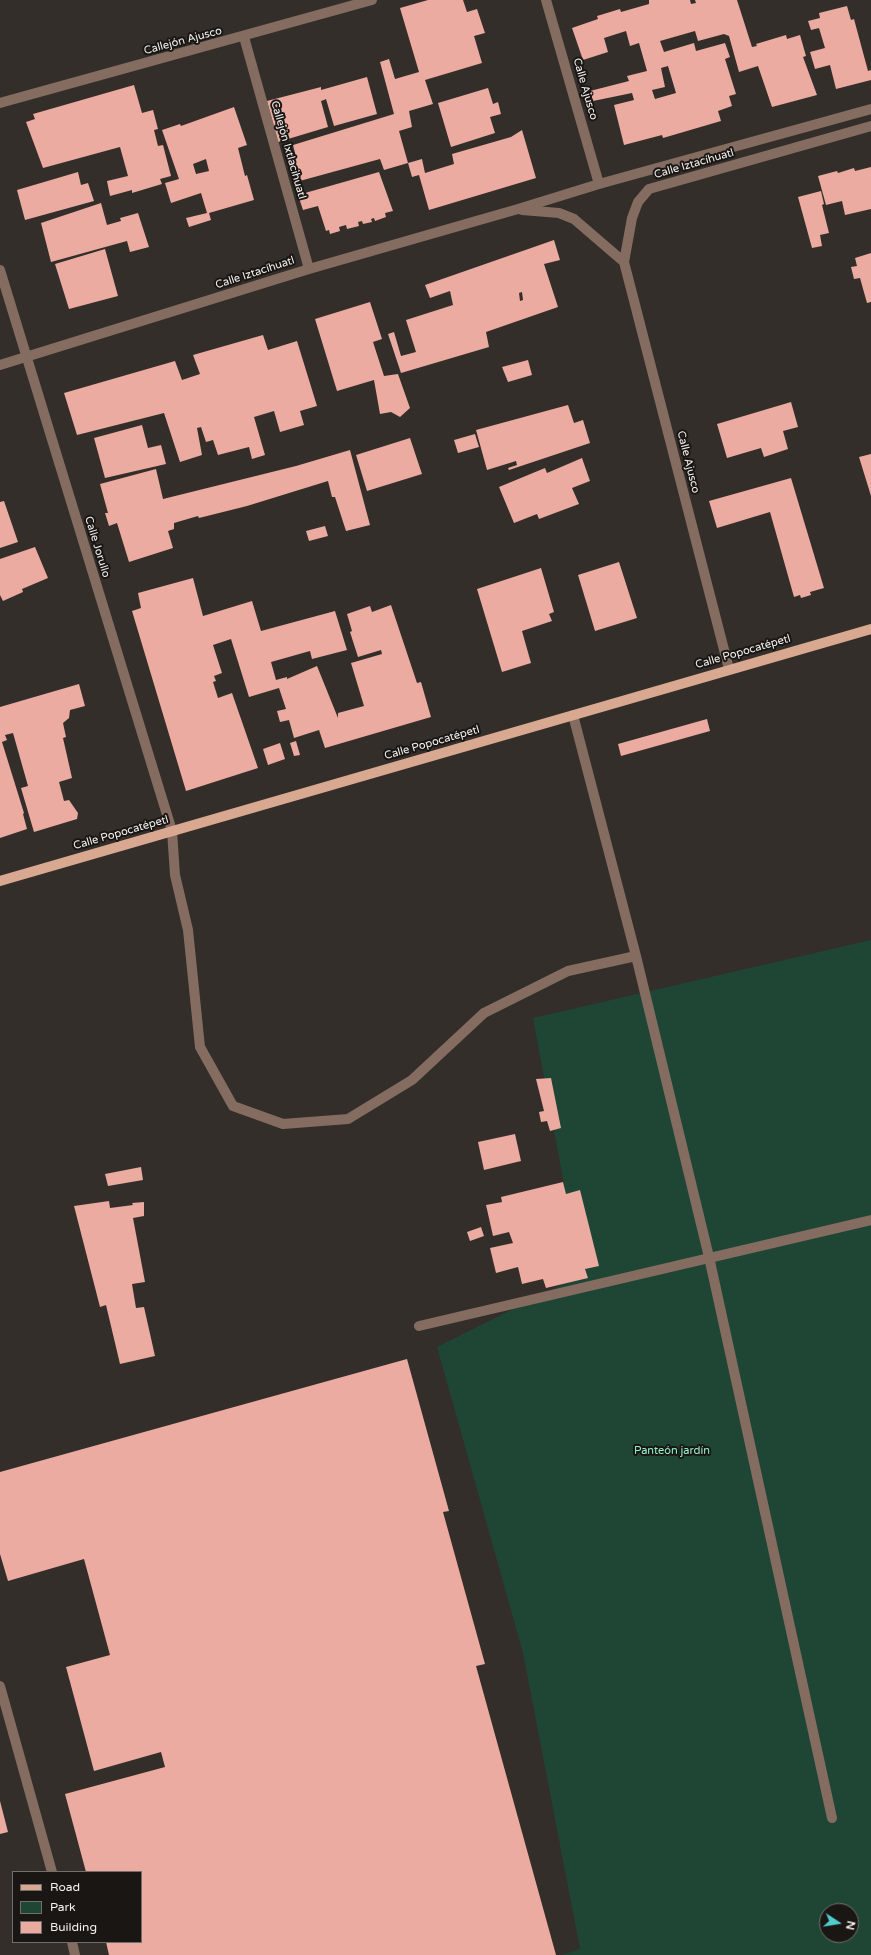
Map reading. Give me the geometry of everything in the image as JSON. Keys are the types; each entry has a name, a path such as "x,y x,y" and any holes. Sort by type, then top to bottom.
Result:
{"main road":[{"name":"Calle Popocatépetl","path":"0,881 871,628"}],"street":[{"name":"Callejón Ajusco","path":"0,104 372,0"},
{"name":"Calle Ajusco","path":"546,0 600,184"},
{"name":"Callejón Ixtlacihuatl","path":"244,37 309,269"},
{"name":"Calle Iztacíhuatl","path":"0,365 309,269 518,210 600,184 871,109"},
{"name":"Calle Iztacíhuatl","path":"624,262 632,218 638,202 649,189 871,126"},
{"name":"Calle Iztacíhuatl","path":"518,210 559,213 574,219 624,262"},
{"name":"Calle Ajusco","path":"624,262 729,669"},
{"name":"Calle Jorullo","path":"0,270 172,831 175,875 188,930 200,1048 233,1106 283,1124 348,1119 412,1080 484,1012 568,972 636,956"},
{"path":"572,714 636,956 709,1257 832,1818"},
{"path":"419,1326 871,1220"},
{"path":"0,1686 52,1871"},
{"path":"72,1943 75,1955"}],"green space":[{"name":"Panteón jardín","path":"871,940 871,1955 562,1955 580,1949 523,1653 437,1347 581,1275 533,1018"}],"building":[{"path":"428,0 463,0 467,12 477,9 485,33 474,36 482,63 425,80 433,104 409,111 412,127 399,131 408,163 384,170 380,159 296,182 290,159 296,157 293,145 394,114 380,62 389,59 395,79 419,72 400,8"},
{"path":"649,0 690,0 691,4 696,3 695,0 737,0 752,47 757,46 756,44 786,35 787,39 800,35 806,56 803,57 817,95 772,107 758,66 739,72 729,36 724,34 698,41 695,31 660,41 664,52 694,43 696,51 725,43 730,57 725,59 736,94 729,96 732,106 718,111 721,121 663,138 662,135 624,145 614,105 634,100 632,93 593,101 590,91 629,81 627,76 647,71 639,43 630,46 626,31 604,38 608,52 583,60 572,28 598,19 597,16 620,9 621,12 649,4","holes":["668,66 676,93 655,99 652,90 665,87 661,68"]},
{"path":"847,6 851,20 854,19 868,71 871,70 871,80 836,89 830,65 815,69 810,52 825,48 819,28 811,30 808,21 820,18 819,13"},
{"path":"367,77 377,114 334,126 326,99 321,101 328,127 278,142 267,101 321,87 321,90"},
{"path":"134,85 142,113 153,110 158,129 154,130 158,146 163,145 171,176 160,179 162,184 132,193 132,190 110,196 107,181 128,176 120,147 43,168 26,122 35,119 33,114"},
{"path":"488,88 493,104 498,102 501,114 490,117 495,133 451,147 438,103"},
{"path":"234,107 247,145 238,148 245,176 247,175 254,200 209,213 211,220 189,227 186,218 207,213 201,193 171,203 165,183 179,179 162,130 180,124 181,126","holes":["206,159 209,171 196,174 193,164"]},
{"path":"522,130 536,178 429,210 419,175 412,177 408,163 422,159 425,173 454,164 452,154 511,137"},
{"path":"871,167 871,209 845,215 842,201 826,205 818,176 837,171 838,173 854,168 855,171"},
{"path":"78,172 81,185 88,183 94,201 25,220 17,190"},
{"path":"379,172 393,211 385,213 386,217 375,221 374,218 371,219 372,222 363,224 362,221 358,222 359,226 347,229 346,225 339,227 340,231 330,234 329,230 326,231 318,206 303,210 298,195"},
{"path":"821,191 824,204 822,205 829,233 820,235 822,246 812,248 798,197"},
{"path":"101,203 107,225 121,221 120,218 138,213 149,247 130,252 127,241 51,262 41,223"},
{"path":"554,240 560,260 544,264 558,307 486,332 489,347 401,373 388,334 394,332 401,356 416,352 406,320 453,305 450,291 430,298 425,285","holes":["522,292 523,300 520,301 519,293"]},
{"path":"105,249 118,296 69,309 55,264"},
{"path":"871,253 871,302 867,303 860,278 854,279 851,267 857,266 855,258"},
{"path":"370,302 382,339 373,342 384,376 398,374 410,408 400,417 391,412 380,414 374,380 337,391 315,319"},
{"path":"263,335 268,350 297,341 317,406 300,411 304,425 280,432 274,411 254,417 265,455 252,459 249,447 218,455 213,440 206,442 201,427 197,428 202,455 180,462 164,413 77,435 64,393 175,361 182,380 200,374 193,355"},
{"path":"528,360 532,375 508,382 502,367"},
{"path":"791,402 798,427 783,431 788,449 764,457 761,448 727,458 717,424"},
{"path":"568,405 574,423 583,420 590,443 509,470 508,468 517,465 516,461 487,470 476,430"},
{"path":"142,425 148,448 161,445 166,464 105,478 94,438"},
{"path":"475,434 479,447 458,453 454,440"},
{"path":"410,438 422,474 367,491 356,455"},
{"path":"350,450 370,525 346,531 335,497 332,497 328,481 247,506 199,518 198,516 174,523 174,529 168,531 173,548 129,562 117,523 109,526 105,513 108,513 100,484 156,469 163,499 296,466"},
{"path":"871,454 871,496 859,457"},
{"path":"582,458 590,481 572,488 579,504 539,519 537,514 514,523 499,487 545,468 547,473"},
{"path":"791,478 824,588 810,592 811,595 801,598 800,595 794,597 770,512 717,528 709,501"},
{"path":"4,501 18,542 0,548 0,502"},
{"path":"325,526 328,536 309,541 306,531"},
{"path":"35,547 48,578 22,589 23,592 3,601 0,595 0,559"},
{"path":"619,562 637,618 595,631 578,575"},
{"path":"541,568 554,612 549,614 552,621 522,631 531,663 502,672 477,589"},
{"path":"193,578 203,616 252,601 261,631 335,611 347,650 312,659 310,651 271,662 276,680 287,677 287,679 317,666 338,718 338,713 364,706 351,663 382,654 381,650 358,657 350,632 352,631 347,614 370,606 372,612 391,605 417,683 421,682 431,717 325,748 319,730 294,738 289,720 280,722 277,711 286,709 279,688 249,697 231,639 213,645 222,673 214,676 216,681 213,682 218,698 232,693 258,768 186,791 132,611 141,608 138,593"},
{"path":"79,684 85,706 70,710 69,718 63,723 66,737 63,738 72,778 59,782 64,801 69,800 78,813 77,819 34,832 21,788 28,786 13,733 5,735 7,740 2,742 24,813 27,829 0,838 0,707"},
{"path":"707,719 710,731 621,756 618,744"},
{"path":"296,741 300,755 294,756 290,743"},
{"path":"280,743 285,759 268,765 263,749"},
{"path":"551,1078 561,1128 550,1131 547,1121 541,1122 539,1112 544,1111 536,1079"},
{"path":"515,1134 521,1161 484,1170 478,1142"},
{"path":"141,1167 143,1180 108,1186 105,1174"},
{"path":"563,1182 566,1194 580,1190 599,1266 585,1269 588,1278 546,1288 543,1279 522,1284 518,1267 496,1273 490,1248 513,1243 509,1232 493,1236 486,1205 502,1202 501,1197"},
{"path":"109,1201 110,1208 144,1202 144,1216 133,1218 145,1282 132,1284 136,1308 144,1307 155,1356 120,1364 106,1305 100,1307 74,1206"},
{"path":"481,1227 484,1236 470,1241 467,1232"},
{"path":"407,1359 449,1511 443,1512 485,1664 476,1666 556,1955 109,1955 106,1943 142,1943 142,1871 86,1871 65,1794 165,1767 161,1752 94,1771 66,1667 110,1655 84,1559 8,1581 0,1554 0,1472"},
{"path":"0,1801 8,1832 0,1834"}]}
